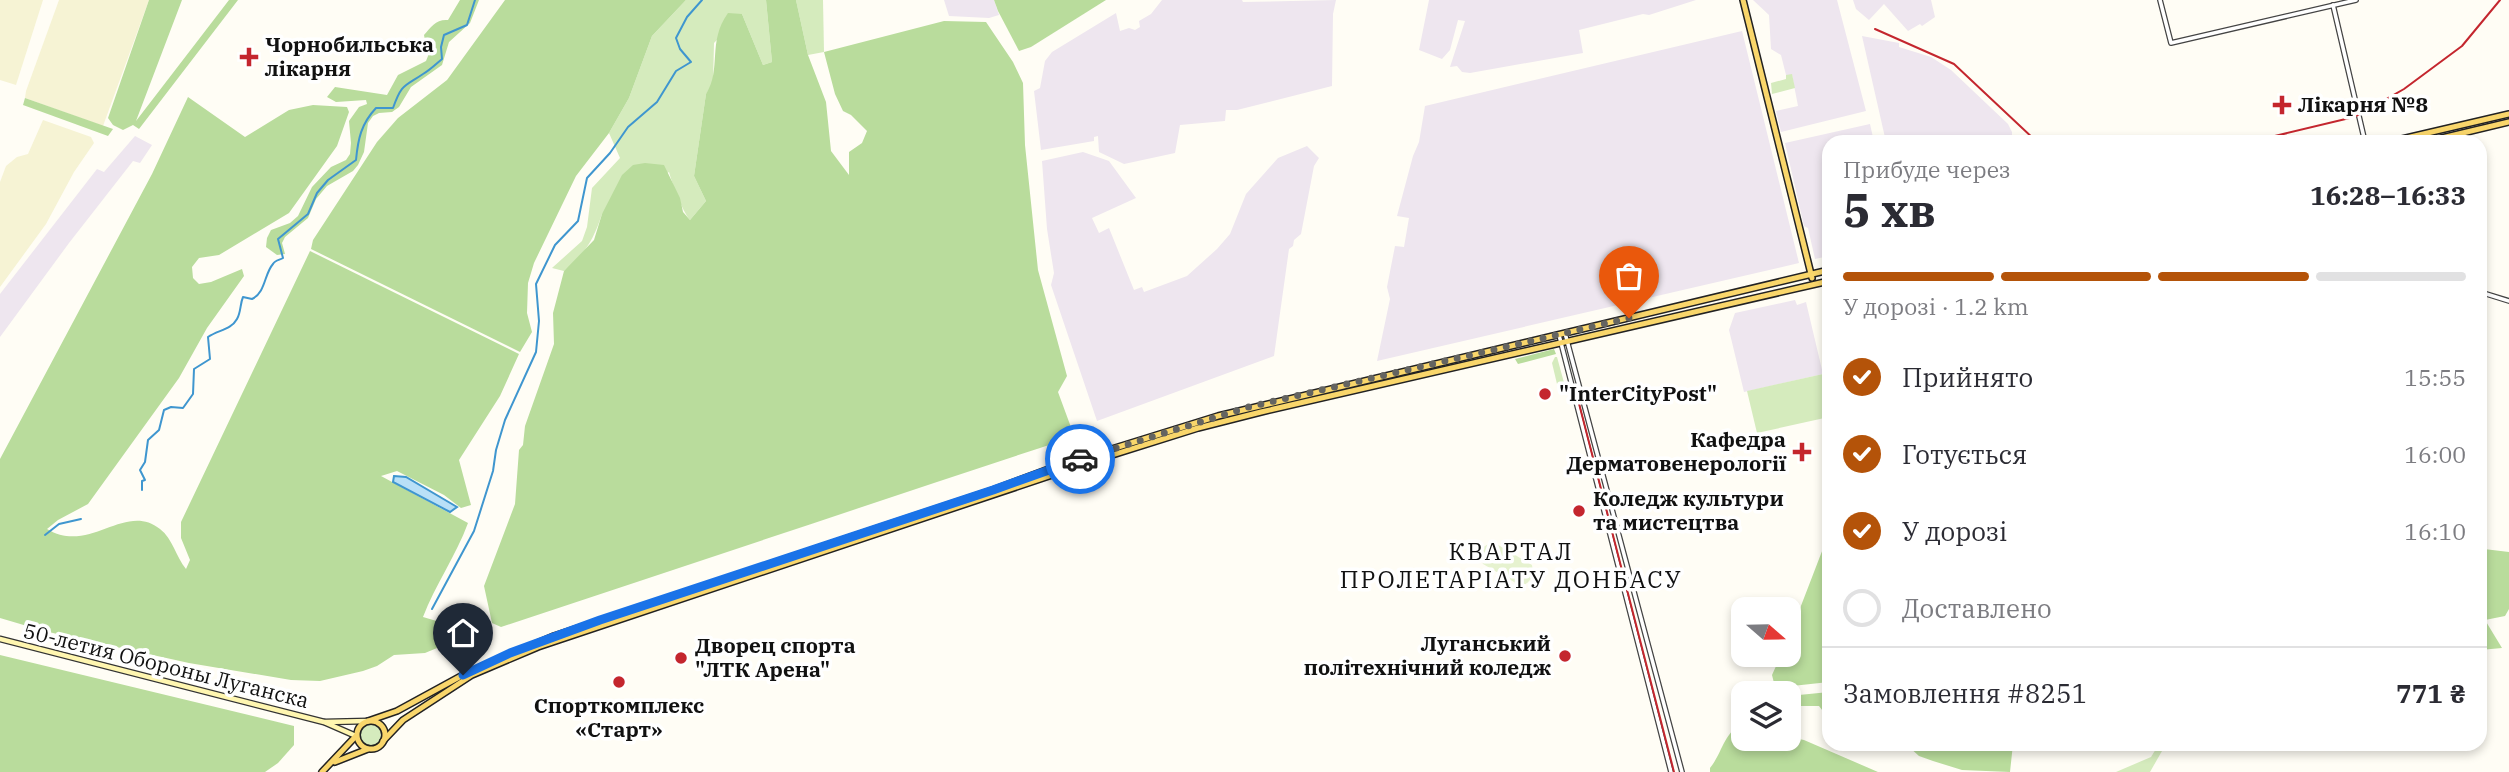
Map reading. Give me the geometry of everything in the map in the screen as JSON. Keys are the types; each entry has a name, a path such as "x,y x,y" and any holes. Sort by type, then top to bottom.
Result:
{"main road":[{"path":"1743,0 1814,284"},
{"path":"2419,135 2509,114"},
{"path":"2454,135 2509,122"},
{"path":"332,764 378,747 403,720 472,675 592,628 1198,428 1822,272"},
{"path":"322,772 356,736 358,727 368,721 397,711 463,675 554,636 1111,448 1249,407 1822,282"},
{"name":"50-летия Обороны Луганска","path":"0,639 324,722"},
{"path":"324,722 374,721 382,725 385,733 383,741"},
{"path":"324,722 356,736 359,744 368,749"}],"street":[{"path":"2160,0 2171,43 2356,0"},
{"path":"2333,5 2363,135"},
{"path":"2487,294 2509,301"},
{"path":"1563,338 1582,391 1682,772"},
{"path":"1563,338 1573,394 1671,772"},
{"path":"1573,394 1582,391"}],"shaded area":[{"path":"0,0 43,0 16,85 0,80"},
{"path":"59,0 149,0 103,126 25,98"},
{"path":"944,0 994,0 999,15 989,18 949,16"},
{"path":"1162,0 1336,0 1333,14 1332,86 1237,110 1226,110 1225,121 1180,125 1175,153 1124,164 1099,152 1098,136 1094,137 1094,141 1041,150 1034,91 1040,88 1045,61 1052,52 1116,13 1120,31 1129,28 1135,30 1140,27 1139,21 1151,14"},
{"path":"1429,0 1696,0 1649,15 1643,14 1579,30 1583,53 1470,73 1462,72 1457,66 1450,67 1465,21 1458,20 1450,50 1442,59 1419,50"},
{"path":"1753,0 1837,0 1866,111 1781,132 1776,111 1798,106 1792,75 1786,75 1781,55 1771,49 1769,15"},
{"path":"1853,0 1931,0 1935,17 1908,31 1884,4 1869,20 1856,9"},
{"path":"1742,31 1799,263 1377,361 1390,299 1387,287 1395,246 1404,247 1409,218 1397,216 1419,142 1425,106"},
{"path":"1862,36 1899,43 1899,47 1931,57 1951,70 2008,124 2012,132 2012,135 1884,135"},
{"path":"43,120 91,137 94,143 74,172 46,224 0,287 0,182 6,166 17,157 28,154"},
{"path":"1870,124 1872,135 1822,135 1822,258 1815,259 1808,228 1804,226 1785,143"},
{"path":"135,136 152,145 140,163 133,161 0,337 0,294 97,169 104,172"},
{"path":"1307,146 1319,158 1314,166 1301,234 1289,249 1274,356 1097,421 1051,285 1054,273 1047,229 1042,161 1083,152 1109,161 1136,198 1092,218 1099,233 1109,228 1134,290 1142,287 1144,292 1187,276 1230,234 1246,194 1278,158"},
{"path":"1795,300 1797,305 1806,302 1822,374 1744,392 1729,330 1735,313"}],"green space":[{"path":"149,0 182,0 136,121 229,0 238,0 139,129 133,125 123,130 113,125 108,118"},
{"path":"460,0 479,0 470,23 449,42 442,65 411,87 399,107 392,112 373,116 368,123 364,152 358,165 353,171 327,186 316,199 308,218 285,237 282,243 285,254 277,255 266,247 271,230 290,223 298,216 312,187 331,167 346,160 350,154 349,121 359,107 367,104 366,100 336,102 327,97 335,87 387,95 398,75 426,61 428,56 424,35 437,22 448,20"},
{"path":"505,0 686,0 652,36 629,98 609,133 576,176 534,263 528,283 527,313 532,332 520,352 311,249 313,240 377,142 398,118 447,80"},
{"path":"686,0 766,0 772,62 763,65 742,14 714,43 713,84 706,94 694,176 706,201 690,220 678,198 669,172 602,214 592,239 578,258 564,271 552,268 582,241 587,227 592,188 620,158 609,133 629,98 652,36"},
{"path":"766,0 796,0 808,55 826,102 831,151 849,175 849,152 862,143 867,131 843,111 835,94 824,52 944,21 986,22 1013,62 1023,83 1025,145 1038,270 1067,376 1058,392 1072,430 1064,440 501,627 492,623 484,586 515,504 519,450 523,445 525,426 554,344 553,313 564,271 594,240 602,214 622,175 633,165 664,165 680,198 683,212 690,220 706,201 694,176 718,34 728,13 742,14 763,65 772,62"},
{"path":"796,0 823,0 824,52 808,55"},
{"path":"994,0 1106,0 1031,47 1019,51"},
{"path":"1792,74 1795,88 1772,94 1771,83 1786,79 1786,75"},
{"path":"188,97 245,137 289,110 313,105 347,107 349,112 337,146 289,213 219,255 199,258 192,267 193,278 199,284 242,269 244,276 207,328 179,378 88,504 47,529 63,535 78,536 134,521 147,522 164,533 186,569 190,560 181,538 181,522 310,251 519,354 500,396 459,460 471,505 461,508 444,495 397,471 381,476 468,523 423,617 450,625 457,630 454,641 425,653 394,655 363,671 320,681 291,680 189,663 44,631 0,618 0,459 152,174"},
{"path":"25,98 113,129 108,136 23,105"},
{"path":"1554,349 1556,354 1518,364 1515,359"},
{"path":"1555,357 1566,390 1557,384 1552,363"},
{"path":"1822,374 1822,419 1757,433 1747,391"},
{"path":"1495,543 1532,565 1532,575 1527,583 1521,586 1483,564 1482,549"},
{"path":"2487,549 2509,552 2509,609 2505,616 2487,620"},
{"path":"1822,551 1822,683 1801,685 1801,681 1774,681 1772,675 1776,667 1801,667 1801,606"},
{"path":"2487,623 2502,648 2487,649"},
{"path":"0,655 294,726 294,745 278,763 265,772 0,772"},
{"path":"1822,693 1822,710 1819,706 1801,706 1801,695"},
{"path":"371,723 379,727 383,735 379,743 371,747 363,743 359,735 363,727"},
{"path":"1731,732 1731,751 1801,751 1801,739 1804,740 1822,748 1822,751 1829,751 1878,772 1710,772"},
{"path":"1914,751 2012,751 2010,772 1962,770 1919,756"},
{"path":"2155,751 2162,751 2150,772 2116,772 2151,757"}],"water":[{"path":"394,476 406,477 457,507 450,512 393,482"}],"waterway":[{"path":"142,490 142,481 145,480 140,470 145,462 148,440 159,430 164,410 171,407 183,408 193,394 194,369 210,359 208,337 234,323 243,297 252,299 257,296 270,268 283,258 278,239 308,214 317,193 328,180 356,160 361,132 376,108 393,108 404,86 442,59 444,35 467,25 475,0"},
{"path":"432,609 474,531 493,471 505,420 536,352 539,321 536,284 555,245 578,221 587,178 610,153 628,127 657,102 676,71 691,62 680,49 676,38 687,17 702,0"},
{"path":"45,535 59,524 81,519"}],"tram line":[{"path":"1575,388 1674,772"}],"railway":[{"path":"2279,135 2354,117 2404,89 2462,46 2500,0"},
{"path":"1875,29 1954,64 2030,135"}],"way so far":[{"path":"1080,459 1249,407 1629,318"}],"place":[{"name":"Чорнобильська лікарня","path":"249,57"},
{"name":"Лікарня №8","path":"2282,105"},
{"name":"\"InterCityPost\"","path":"1545,394"},
{"name":"Кафедра Дерматовенерології","path":"1802,452"},
{"name":"Коледж культури та мистецтва","path":"1579,511"},
{"name":"Луганський політехнічний коледж","path":"1565,656"},
{"name":"Дворец спорта \"ЛТК Арена\"","path":"681,658"},
{"name":"Спорткомплекс «Старт»","path":"619,682"}],"district":[{"name":"КВАРТАЛ ПРОЛЕТАРІАТУ ДОНБАСУ","path":"1511,566"}],"route":[{"path":"463,675 510,653 600,620 1080,459"}]}
